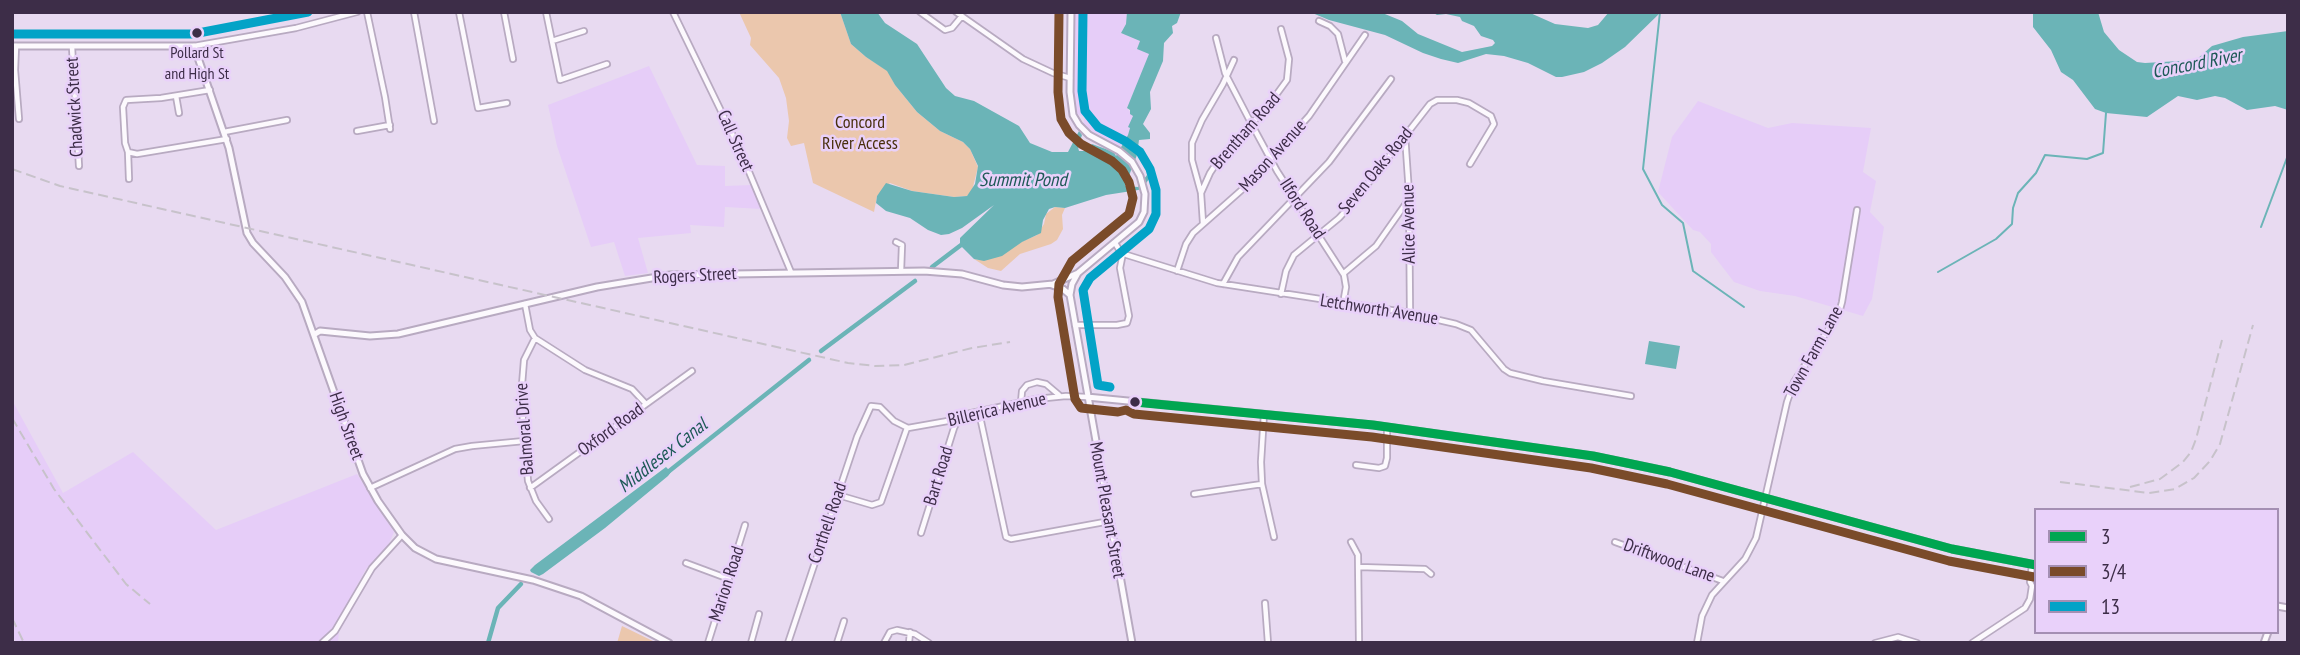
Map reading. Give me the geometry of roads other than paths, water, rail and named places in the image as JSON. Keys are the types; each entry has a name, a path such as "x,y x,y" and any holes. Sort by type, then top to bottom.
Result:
{"main road":[{"path":"1049,285 1059,287 1070,295 1072,284 1079,273 1142,219 1145,203 1143,184 1133,163 1118,150 1093,138 1077,122 1071,104 1071,12"},
{"path":"14,46 194,46"},
{"name":"High Street","path":"194,46 227,139 247,233 296,292 370,488 402,535 415,548 436,559 544,583 581,596 670,643"},
{"name":"Rogers Street","path":"314,334 320,331 370,336 398,334 597,287 656,277 901,271 962,274 1016,287 1049,285 1079,273"},
{"name":"Mount Pleasant Street","path":"1070,295 1132,643"},
{"name":"Billerica Avenue","path":"1087,397 1387,426 1635,464 1952,549 2034,564"}],"street":[{"path":"194,46 296,28 357,12"},
{"path":"357,131 390,127 367,12"},
{"path":"414,12 434,121"},
{"path":"459,12 478,108 507,103"},
{"path":"503,12 513,60"},
{"path":"546,12 560,80 607,64"},
{"name":"Call Street","path":"673,12 739,148 791,272"},
{"path":"920,12 944,30 952,28 961,16"},
{"path":"956,12 1020,57 1070,78"},
{"path":"1319,21 1338,34 1345,63"},
{"name":"Brentham Road","path":"1201,192 1215,164 1281,90 1288,78 1289,59 1281,29"},
{"path":"552,41 584,31"},
{"name":"Mason Avenue","path":"1177,271 1186,244 1203,223 1241,191 1316,107 1365,35"},
{"name":"Ilford Road","path":"1216,38 1226,76 1270,158 1344,273"},
{"path":"14,46 19,118"},
{"name":"Chadwick Street","path":"72,47 79,166"},
{"path":"1203,223 1201,192 1192,163 1191,148 1202,120 1234,60"},
{"path":"1223,284 1238,257 1329,162 1391,79"},
{"path":"129,179 123,107 125,101 128,98 147,99 210,90"},
{"path":"176,96 179,113"},
{"name":"Seven Oaks Road","path":"1281,294 1289,263 1294,255 1352,204 1430,104 1437,100 1450,99 1469,103 1491,116 1494,124 1470,164"},
{"path":"225,132 287,120"},
{"name":"Alice Avenue","path":"1405,134 1409,198 1410,314"},
{"path":"128,152 136,154 227,139"},
{"path":"1343,304 1346,287 1344,273 1376,246 1409,198"},
{"name":"Town Farm Lane","path":"1697,643 1706,608 1723,581 1752,549 1794,382 1839,313 1857,210"},
{"path":"896,242 902,245 901,271"},
{"path":"1075,325 1127,323 1129,316 1120,268 1123,253 1115,243"},
{"name":"Letchworth Avenue","path":"1123,253 1223,284 1456,324 1471,330 1510,373 1631,396"},
{"path":"525,304 531,333 535,338 585,370 627,386 637,392 646,404"},
{"name":"Balmoral Drive","path":"535,338 526,354 520,397 530,488 549,519"},
{"name":"Oxford Road","path":"530,488 692,371"},
{"path":"1021,402 1022,391 1037,383 1046,384 1059,396"},
{"name":"Billerica Avenue","path":"907,428 959,419 1021,402 1059,396 1087,397"},
{"name":"Corthell Road","path":"788,643 868,411 873,405 880,407 894,421 907,428"},
{"path":"979,412 1004,535 1011,539 1110,521"},
{"path":"1264,413 1262,484 1274,537"},
{"name":"Bart Road","path":"921,533 959,419"},
{"path":"1356,465 1379,468 1385,466 1387,426"},
{"path":"838,495 872,505 879,503 884,497 907,428"},
{"path":"370,488 455,449 524,441"},
{"path":"1194,494 1262,484"},
{"name":"Marion Road","path":"708,643 745,526"},
{"path":"322,643 335,631 372,568 402,535"},
{"path":"1351,541 1358,555 1359,567 1359,643"},
{"name":"Driftwood Lane","path":"1615,542 1723,581"},
{"path":"686,563 729,579"},
{"path":"1972,643 2025,608 2034,584 2030,582 2034,564"},
{"path":"1359,567 1425,569 1431,574"},
{"path":"1265,603 1268,643"},
{"path":"751,643 759,614"},
{"path":"837,643 844,621"},
{"path":"884,643 888,634 893,631 910,632 929,643"},
{"path":"909,643 910,632"},
{"path":"1875,643 1898,637 1917,643"}],"water":[{"name":"Summit Pond","path":"840,12 877,12 885,23 917,44 946,88 955,96 974,101 1019,126 1030,143 1052,152 1068,152 1079,131 1082,135 1079,151 1085,151 1092,144 1114,152 1116,156 1128,135 1133,116 1127,108 1149,54 1137,49 1140,41 1121,33 1126,24 1127,12 1181,12 1177,23 1172,26 1173,33 1164,43 1163,61 1150,92 1151,109 1143,124 1150,133 1150,139 1139,140 1137,155 1125,186 1138,187 1147,175 1149,179 1142,189 1106,195 1065,208 1049,209 1043,220 1041,233 1002,256 984,261 974,259 960,245 960,238 994,205 962,228 941,235 910,218 886,211 876,203 877,196 886,183 912,191 954,197 967,196 975,184 978,166 970,149 963,142 940,131 917,112 887,71 851,44"},
{"path":"1310,12 1380,12 1402,21 1418,34 1462,52 1492,46 1495,43 1481,36 1474,26 1462,21 1460,17 1432,12 1528,12 1555,24 1588,28 1598,25 1609,12 1661,12 1625,47 1602,63 1584,72 1556,77 1528,63 1504,56 1486,54 1458,63 1441,59 1385,35"},
{"name":"Concord River","path":"2033,12 2098,12 2104,32 2119,50 2137,62 2145,63 2196,60 2212,46 2243,37 2288,31 2288,110 2275,106 2247,110 2225,98 2215,96 2197,100 2178,96 2147,117 2106,113 2095,109 2073,80 2061,72 2051,50 2033,27"},
{"path":"1649,341 1680,346 1676,369 1645,364"},
{"name":"Middlesex Canal","path":"666,467 671,472 668,476 605,528 543,574 539,576 531,572 535,565"}],"waterway":[{"path":"1660,12 1643,169 1662,205 1683,223 1693,271 1744,307"},
{"path":"1938,272 1996,239 2012,224 2018,193 2036,173 2045,155 2087,159 2103,153 2106,113"},
{"path":"2261,227 2288,155"},
{"name":"Middlesex Canal","path":"932,267 965,242"},
{"name":"Middlesex Canal","path":"821,351 915,281"},
{"name":"Middlesex Canal","path":"668,472 809,360"},
{"name":"Middlesex Canal","path":"488,643 498,608 521,584"}],"railway":[{"path":"12,169 60,186 848,363 904,365 972,348 1010,342"},
{"path":"2060,482 2149,493 2175,489 2194,478 2210,461 2220,444 2253,325"},
{"path":"2130,487 2160,479 2183,462 2191,452 2222,340"},
{"path":"12,418 54,489 126,584 150,604"},
{"path":"12,618 24,643"}],"place":[{"name":"Pollard St and High St","path":"197,33"}],"park label":[{"name":"Concord River Access","path":"860,133"}]}
